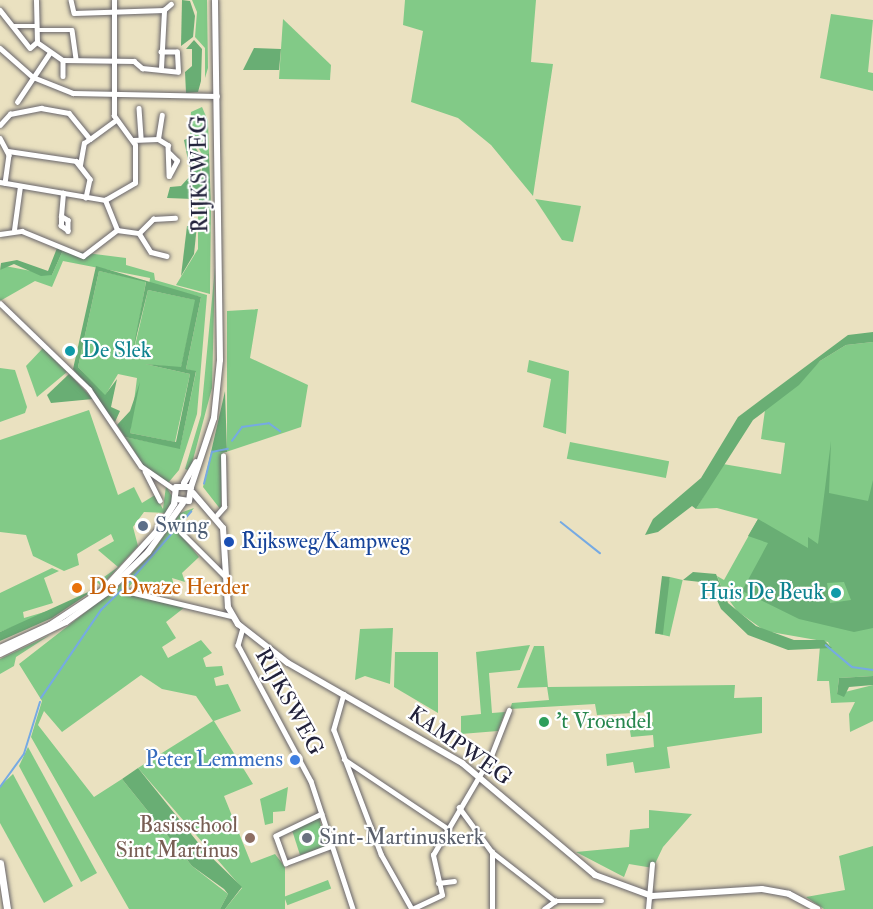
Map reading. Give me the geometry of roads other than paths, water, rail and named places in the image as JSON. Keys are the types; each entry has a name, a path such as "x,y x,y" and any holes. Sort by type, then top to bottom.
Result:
{"highway":[{"path":"0,863 6,909"},
{"path":"0,890 6,909"}],"main road":[{"name":"RIJKSWEG","path":"192,493 216,408 220,347 215,0"},
{"name":"RIJKSWEG","path":"184,483 208,428 220,347"},
{"path":"0,648 51,628 133,561 176,499 174,489 184,483 217,515 224,531 225,576 231,616"},
{"path":"0,654 51,628 127,574 192,493"},
{"path":"176,499 183,502"},
{"name":"RIJKSWEG","path":"231,616 243,628"},
{"name":"KAMPWEG","path":"243,628 288,663 345,693 480,776 595,875 652,896"},
{"path":"652,896 762,889 789,894 817,909"}],"street":[{"path":"36,0 37,42 49,54 63,60 114,61 161,68"},
{"path":"71,0 72,20"},
{"path":"0,138 8,151 2,183 105,200 135,183 133,140 116,120 114,0"},
{"path":"72,12 164,10 171,4"},
{"path":"0,10 30,48 37,42"},
{"path":"161,52 177,52 178,72 161,72 161,52 164,10"},
{"path":"13,26 72,30 75,60"},
{"path":"0,48 33,78 73,93 114,96 218,96"},
{"path":"17,102 49,54"},
{"path":"63,60 63,76"},
{"path":"0,125 10,114 40,108 69,113 90,139"},
{"path":"139,108 141,139"},
{"path":"162,115 158,139 170,154"},
{"path":"80,165 84,143 116,120"},
{"path":"133,140 158,139"},
{"path":"8,151 56,156 80,165 90,179 86,198"},
{"path":"14,230 20,186"},
{"path":"61,216 63,193"},
{"path":"105,200 117,230"},
{"path":"139,233 153,219 175,218"},
{"path":"0,234 14,230 83,256 117,230 139,233 151,252 167,256"},
{"path":"0,303 89,389 144,469 160,500"},
{"path":"217,515 224,506 223,456"},
{"path":"144,469 174,489"},
{"path":"181,532 225,576"},
{"path":"126,591 231,616"},
{"name":"RIJKSWEG","path":"243,628 237,640 247,667 294,747 322,814 352,909"},
{"path":"345,693 334,730 381,854 412,909 442,895 431,862 447,828 480,776 509,710"},
{"path":"344,759 447,828"},
{"path":"459,807 492,852 555,901"},
{"path":"322,814 276,836 286,863 331,846"},
{"path":"492,852 492,909"},
{"path":"648,909 652,896 652,864"},
{"path":"438,883 454,881"},
{"path":"429,901 433,909"},
{"path":"544,909 555,901 602,901"}],"waterway":[{"path":"232,441 242,427 269,423 280,431"},
{"path":"204,484 212,452 228,449"},
{"path":"123,589 191,512"},
{"path":"561,522 600,553"},
{"path":"41,698 101,610 122,590"},
{"path":"826,645 852,667 873,670"},
{"path":"0,787 24,754 40,702"}],"place":[{"name":"De Slek","path":"70,351"},
{"name":"Swing","path":"143,526"},
{"name":"Rijksweg/Kampweg","path":"229,542"},
{"name":"De Dwaze Herder","path":"77,588"},
{"name":"Huis De Beuk","path":"836,593"},
{"name":"'t Vroendel","path":"544,722"},
{"name":"Peter Lemmens","path":"295,760"},
{"name":"Basisschool Sint Martinus","path":"250,838"},
{"name":"Sint-Martinuskerk","path":"307,838"}]}
